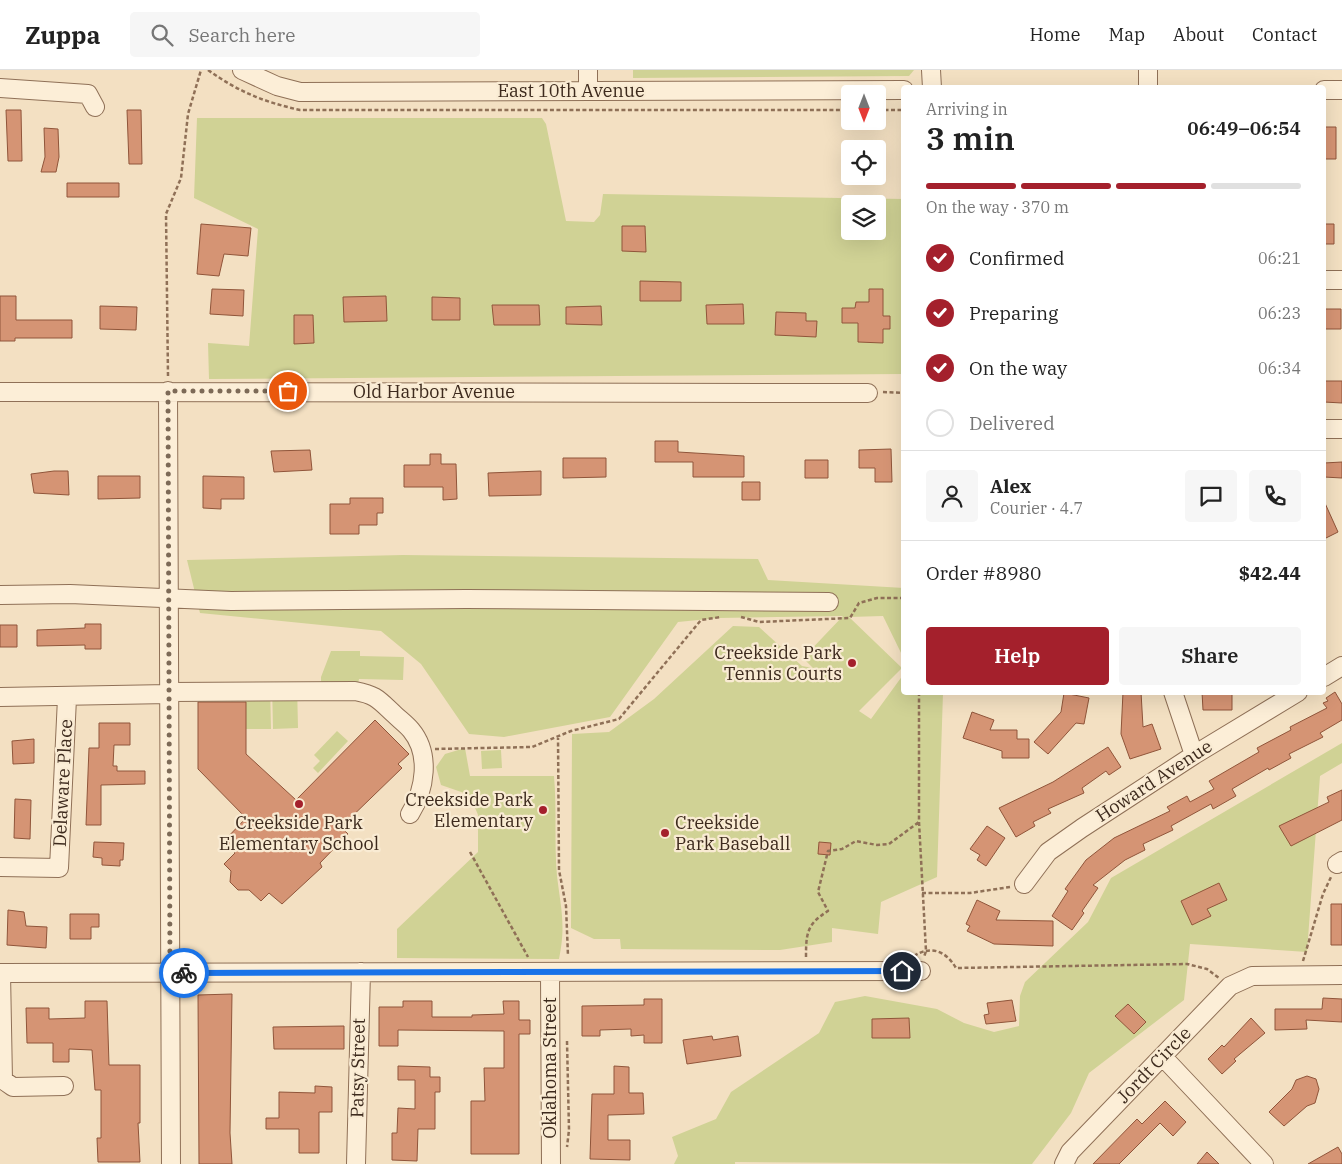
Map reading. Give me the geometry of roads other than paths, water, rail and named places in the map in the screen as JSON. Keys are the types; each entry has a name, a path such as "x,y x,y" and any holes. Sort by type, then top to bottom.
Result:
{"street":[{"name":"East 10th Avenue","path":"242,70 277,86 300,92 901,90"},
{"path":"588,70 588,91"},
{"path":"931,70 932,85"},
{"path":"1148,70 1148,85"},
{"path":"0,88 88,94 95,107"},
{"path":"1326,90 1342,90"},
{"path":"1326,280 1342,280"},
{"path":"168,391 171,1164"},
{"name":"Old Harbor Avenue","path":"0,392 868,393"},
{"path":"1326,429 1342,429"},
{"path":"0,596 70,594 169,596 231,601 476,599 829,602"},
{"path":"1326,676 1342,666"},
{"path":"0,697 67,698 169,693 355,691 374,695 412,731 420,750 424,779 418,800 410,814"},
{"path":"1174,695 1194,755"},
{"name":"Howard Avenue","path":"1024,884 1048,852 1194,755 1293,695"},
{"name":"Delaware Place","path":"0,867 59,868 67,698"},
{"path":"64,1086 13,1087 3,1080 0,973 921,971"},
{"name":"Patsy Street","path":"356,1164 361,972"},
{"name":"Oklahoma Street","path":"550,972 551,1164"},
{"name":"Jordt Circle","path":"1064,1164 1070,1152 1230,986 1252,976 1342,975"},
{"path":"1163,1057 1264,1164"}],"place":[{"name":"Creekside Park Tennis Courts","path":"852,663"},
{"name":"Creekside Park Elementary School","path":"299,804"},
{"name":"Creekside Park Elementary","path":"543,810"},
{"name":"Creekside Park Baseball","path":"665,833"}]}
